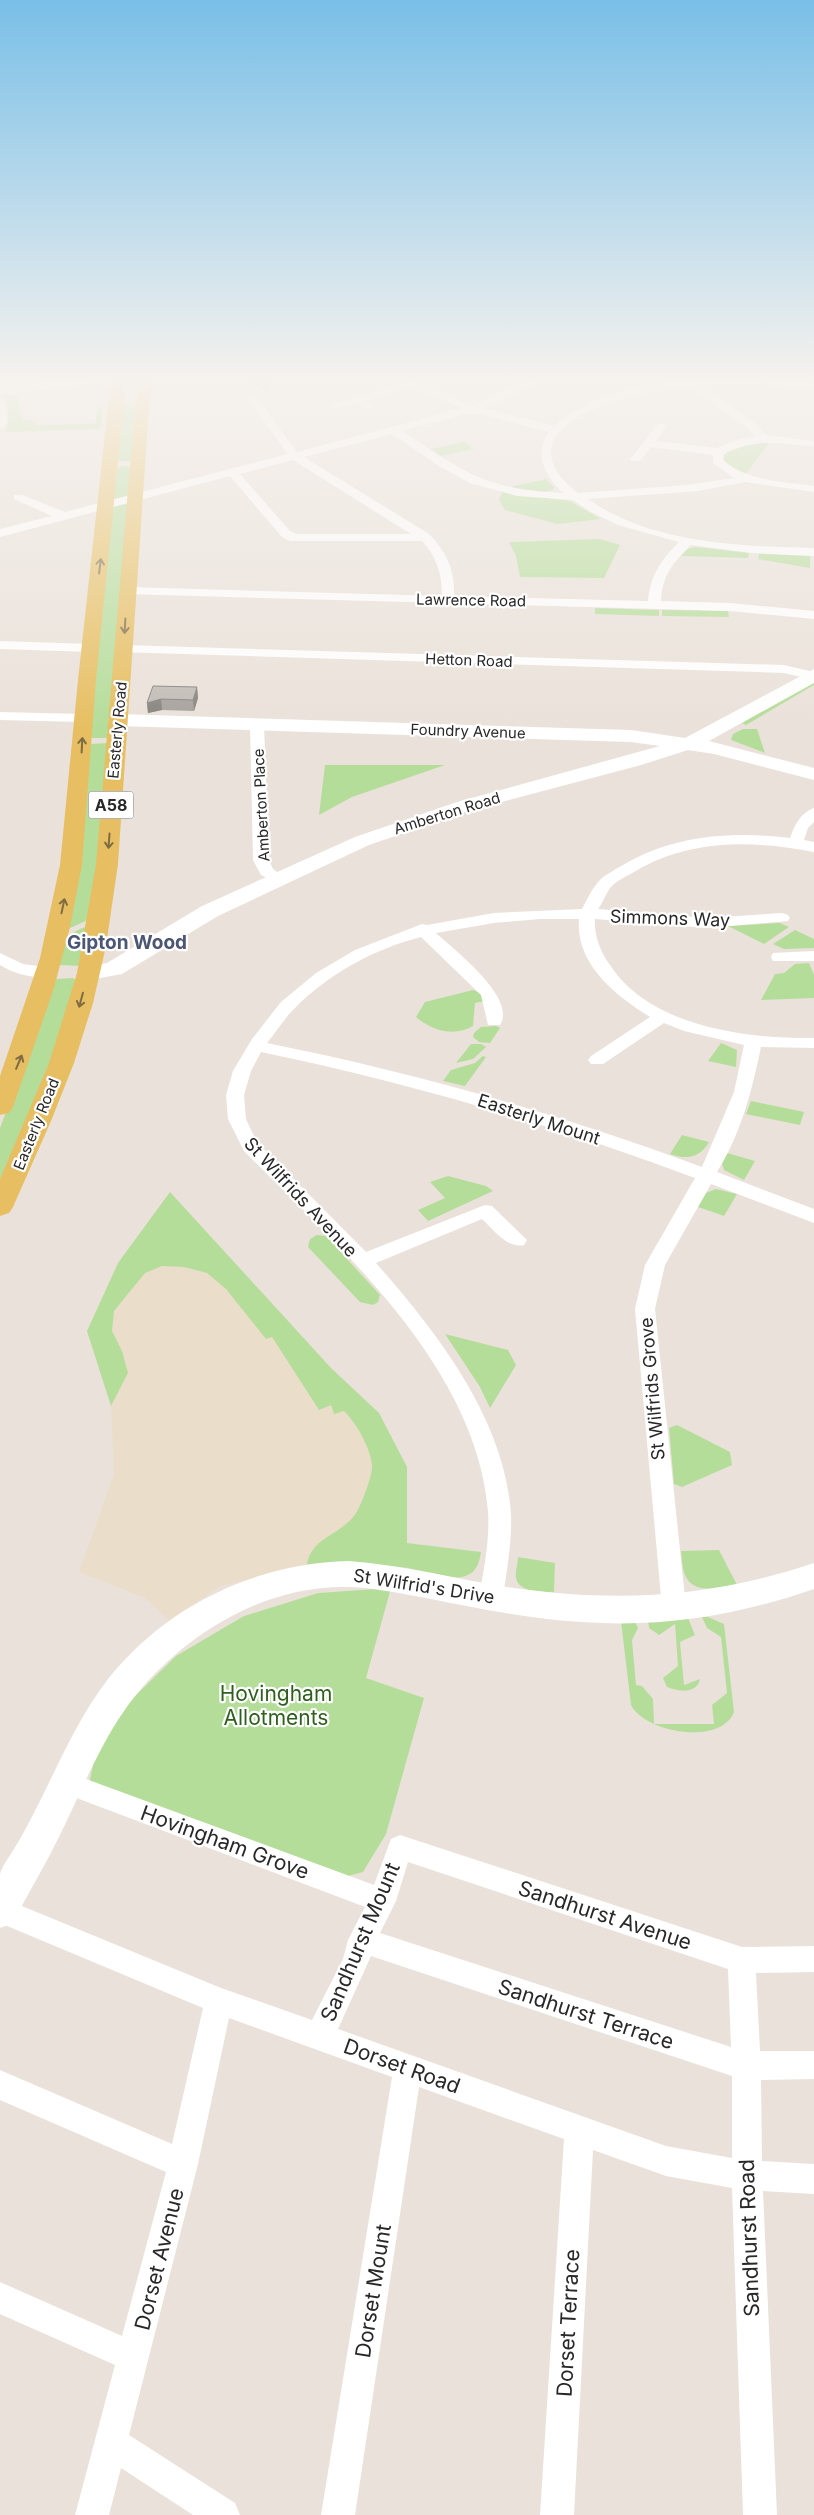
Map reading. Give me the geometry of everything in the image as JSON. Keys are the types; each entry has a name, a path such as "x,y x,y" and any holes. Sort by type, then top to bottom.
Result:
{"main road":[{"name":"Easterly Road","path":"0,1107 24,1050 47,972 62,912 71,864 80,787 90,648 108,494"},
{"name":"Easterly Road","path":"0,1207 32,1138 64,1056 88,973 99,920 107,864 135,494"}],"street":[{"path":"0,533 149,494"},
{"path":"252,494 289,536 307,539 425,537"},
{"path":"357,494 425,537 440,553 449,578 448,600"},
{"path":"553,494 575,496 601,494"},
{"path":"575,496 611,517 688,541 734,548 814,552"},
{"path":"18,497 63,516"},
{"path":"390,537 406,525"},
{"path":"654,605 655,585 666,562 688,541"},
{"name":"Lawrence Road","path":"127,591 654,605 758,609 814,615"},
{"path":"0,645 90,648"},
{"name":"Hetton Road","path":"124,649 784,669 814,675"},
{"name":"Amberton Road","path":"88,973 114,970 210,911 276,878 412,822 464,806 634,761 690,743 739,718 814,675"},
{"path":"0,716 84,718"},
{"name":"Foundry Avenue","path":"118,720 631,736 690,743 740,753 814,774"},
{"name":"Amberton Place","path":"257,725 261,860 268,872 276,878"},
{"path":"796,842 800,827 814,813"},
{"path":"814,847 796,842 739,839 685,845 639,860 605,884 588,914 588,941 600,968 626,994 663,1016 705,1032 753,1042 814,1043"},
{"name":"Simmons Way","path":"588,914 709,923 782,918"},
{"name":"St Wilfrids Avenue","path":"491,1597 500,1542 498,1500 487,1451 468,1402 437,1352 362,1261 251,1147 238,1127 234,1108 235,1090 243,1069 273,1020 297,996 328,972 359,954 422,929 467,920 508,915 588,914"},
{"path":"422,929 489,993 494,1008 494,1021"},
{"path":"779,958 814,956"},
{"path":"0,958 19,969 47,972"},
{"path":"597,1060 663,1016"},
{"name":"St Wilfrids Grove","path":"674,1608 645,1309 655,1265 716,1159 743,1092 753,1042"},
{"name":"Easterly Mount","path":"257,1046 348,1064 470,1096 554,1121 706,1174 814,1216"},
{"path":"362,1261 485,1211 518,1240"},
{"name":"St Wilfrid's Drive","path":"0,1910 90,1736 111,1704 134,1674 163,1646 229,1601 276,1582 312,1575 348,1574 396,1579 491,1597 581,1609 641,1611 674,1608 735,1598 814,1576"},
{"name":"Hovingham Grove","path":"67,1783 382,1901"},
{"name":"Sandhurst Mount","path":"319,2036 356,1962 362,1940 382,1901 400,1847"},
{"name":"Sandhurst Avenue","path":"400,1847 742,1960 814,1959"},
{"name":"Dorset Road","path":"0,1910 219,2001 674,2163 698,2169 746,2176 814,2179"},
{"name":"Sandhurst Terrace","path":"362,1940 746,2066 814,2064"},
{"name":"Sandhurst Road","path":"742,1960 746,2066 746,2176 760,2515"},
{"name":"Dorset Avenue","path":"92,2515 183,2164 219,2001"},
{"name":"Dorset Mount","path":"338,2515 408,2067"},
{"path":"0,2085 183,2164"},
{"name":"Dorset Terrace","path":"557,2515 579,2130"},
{"path":"0,2298 133,2358"},
{"path":"111,2442 223,2515"}],"shaded area":[{"path":"170,1192 331,1368 379,1413 407,1467 351,1564 307,1565 221,1586 169,1620 145,1598 79,1572 114,1474 111,1406 87,1331 118,1263"}],"green space":[{"path":"114,494 128,494 128,497 114,499"},
{"path":"501,494 520,494 570,501 601,519 557,524 505,510 499,500"},
{"path":"125,503 129,504 110,738 90,738 111,507"},
{"path":"600,539 620,545 604,578 520,577 516,556 509,542"},
{"path":"695,547 749,553 748,558 681,556 688,549"},
{"path":"759,554 810,556 810,568 758,559"},
{"path":"595,608 659,610 659,616 595,614"},
{"path":"662,610 728,611 729,617 662,616"},
{"path":"814,681 814,685 746,725 742,723"},
{"path":"743,729 757,729 765,753 731,740 733,734"},
{"path":"109,743 100,846 90,919 68,929 89,744"},
{"path":"325,765 445,765 352,797 319,815"},
{"path":"780,923 789,927 764,944 728,926"},
{"path":"87,927 81,966 59,965 65,937"},
{"path":"795,930 814,939 814,948 784,949 773,944"},
{"path":"809,963 814,975 814,998 761,1000 775,974 784,973 795,964"},
{"path":"73,978 76,981 54,1053 0,1185 0,1128 56,979"},
{"path":"473,990 483,994 486,1001 475,1003 473,1026 459,1031 444,1031 429,1026 416,1017 425,1002"},
{"path":"496,1026 500,1028 490,1043 479,1042 473,1037 474,1033 481,1027"},
{"path":"721,1043 737,1050 736,1067 708,1061"},
{"path":"471,1044 481,1044 486,1047 473,1059 456,1063"},
{"path":"483,1056 486,1057 465,1086 443,1081 451,1070 475,1063"},
{"path":"751,1101 804,1112 800,1125 746,1114"},
{"path":"682,1135 709,1142 701,1151 692,1156 682,1157 670,1154"},
{"path":"727,1153 755,1161 744,1180 724,1170 722,1163"},
{"path":"448,1176 486,1186 493,1191 428,1221 418,1210 445,1198 430,1182"},
{"path":"716,1189 737,1194 724,1216 698,1207 706,1193"},
{"path":"170,1192 331,1368 379,1413 407,1467 407,1543 481,1552 478,1564 471,1574 455,1578 383,1565 307,1565 309,1556 319,1543 348,1522 357,1512 366,1492 372,1470 369,1451 358,1429 344,1411 334,1414 331,1405 319,1410 272,1337 266,1339 226,1289 207,1273 184,1267 162,1266 145,1273 114,1311 112,1331 122,1351 128,1373 111,1406 87,1331 118,1263"},
{"path":"317,1235 326,1236 380,1295 378,1302 373,1305 360,1302 308,1247 310,1239"},
{"path":"445,1334 508,1350 516,1365 490,1408 480,1387"},
{"path":"677,1425 730,1452 732,1465 682,1487 674,1484 669,1428"},
{"path":"719,1550 737,1585 708,1589 695,1586 689,1582 684,1572 681,1551"},
{"path":"518,1557 555,1563 554,1592 532,1591 522,1587 516,1578"},
{"name":"Hovingham Allotments","path":"391,1588 366,1678 424,1698 386,1834 363,1872 344,1877 89,1784 96,1751 129,1702 176,1656 244,1616 318,1593"},
{"path":"702,1617 708,1617 724,1624 734,1712 726,1723 714,1729 699,1732 683,1732 655,1724 714,1724 712,1705 727,1693 721,1637 707,1628"},
{"path":"688,1618 695,1635 680,1642 684,1685 700,1679 695,1687 682,1691 667,1687 663,1678 678,1666 675,1624 659,1635 649,1628 648,1620"},
{"path":"634,1620 638,1628 632,1640 636,1685 642,1686 653,1699 654,1724 639,1715 631,1705 621,1621"}],"building":[{"path":"153,686 197,687 193,700 161,699 147,703"}],"district":[{"name":"Gipton Wood","path":"127,942"}]}
